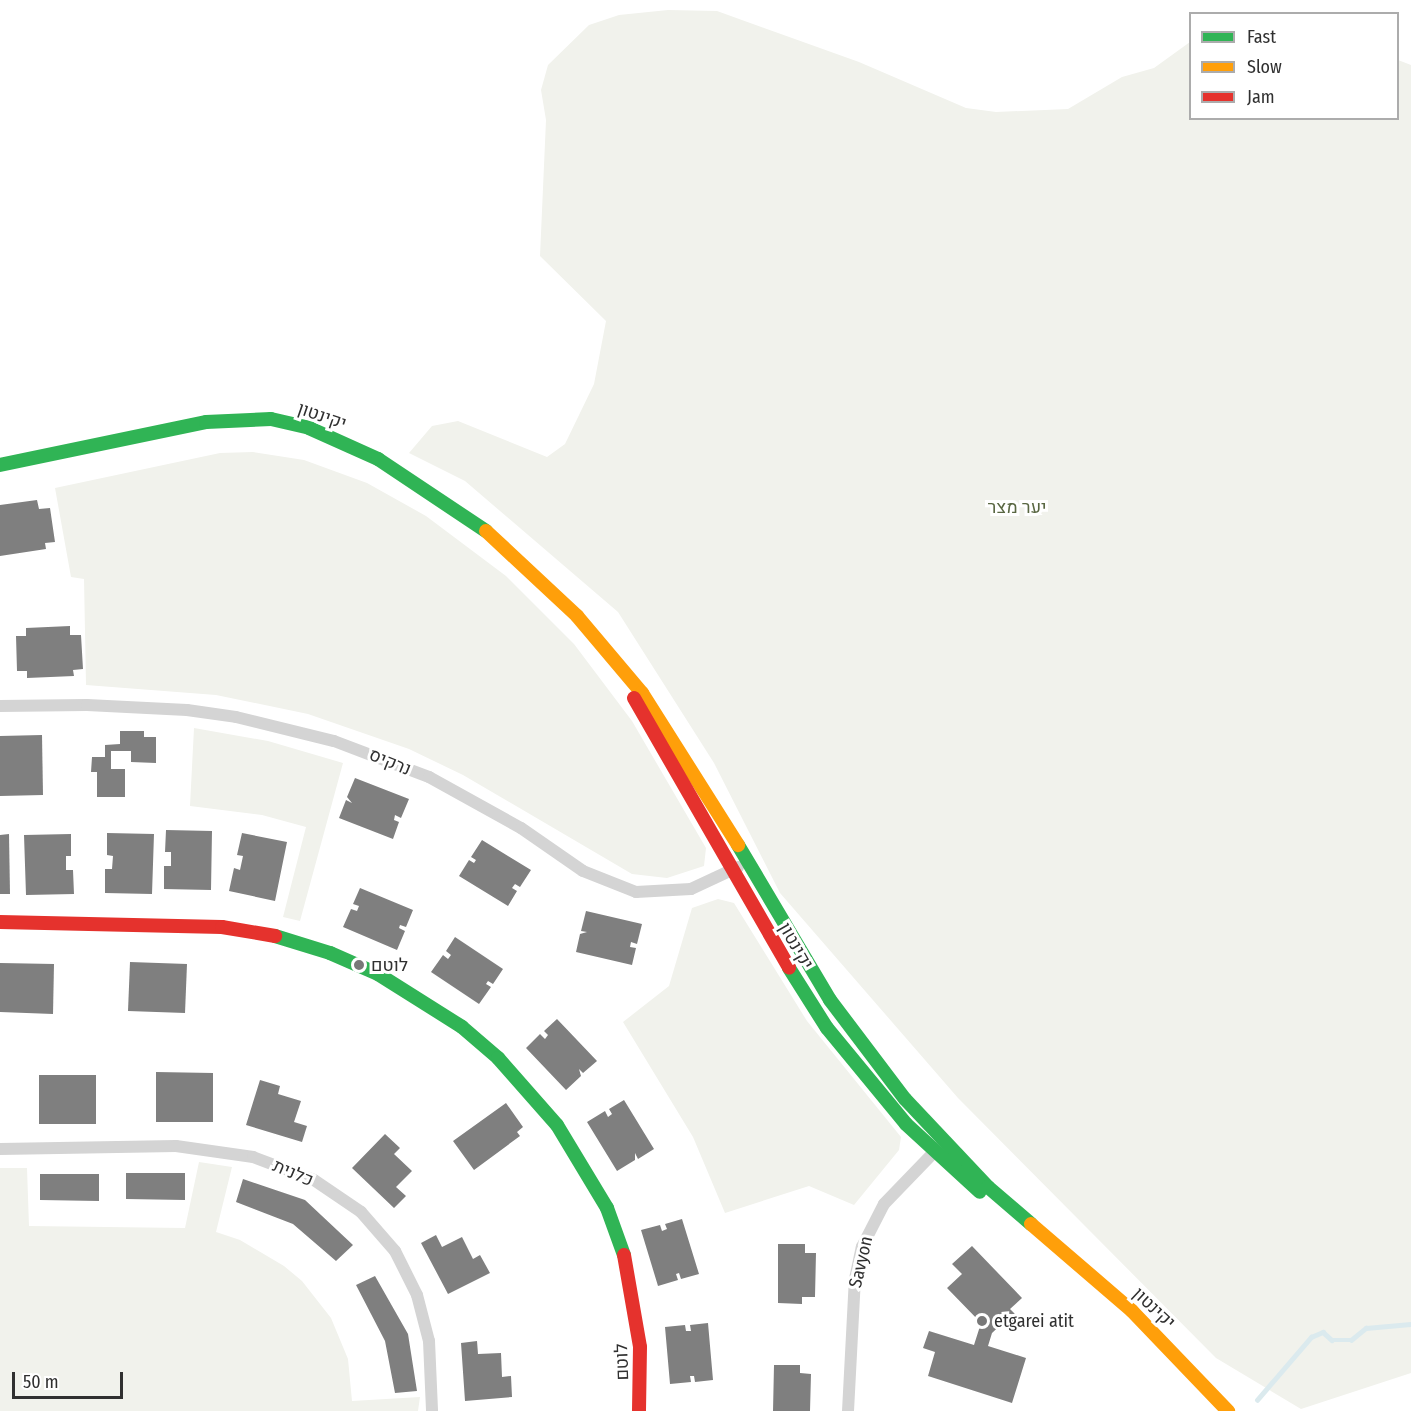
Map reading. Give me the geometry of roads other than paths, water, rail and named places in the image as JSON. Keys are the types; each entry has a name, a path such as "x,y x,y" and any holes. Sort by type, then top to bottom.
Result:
{"street":[{"name":"יקינטון","path":"0,465 219,420 258,418 296,424 351,445 432,492 509,550 578,616 665,725 842,1018 939,1147"},
{"name":"יקינטון","path":"578,616 626,683 732,871 826,1028 878,1094 939,1147 990,1201 1048,1240 1155,1333 1228,1411"},
{"name":"נרקיס","path":"0,706 137,706 236,717 285,727 382,757 429,777 521,828 583,872 619,888 672,892 732,871 748,862"},
{"name":"לוטם","path":"0,922 222,927 278,938 330,953 378,974 462,1027 498,1058 557,1125 607,1208 624,1255 635,1301 640,1347 639,1411"},
{"name":"כלנית","path":"0,1149 176,1146 253,1157 314,1180 361,1212 395,1251 417,1295 429,1341 432,1411"},
{"name":"Savyon","path":"848,1411 855,1279 861,1247 884,1204 939,1147"}],"waterway":[{"path":"1257,1400 1311,1337 1323,1332 1332,1340 1351,1340 1366,1328 1411,1324"}],"place":[{"name":"לוטם","path":"359,965"},
{"name":"etgarei atit","path":"982,1321"}],"park label":[{"name":"יער מצר","path":"1017,507"}]}
